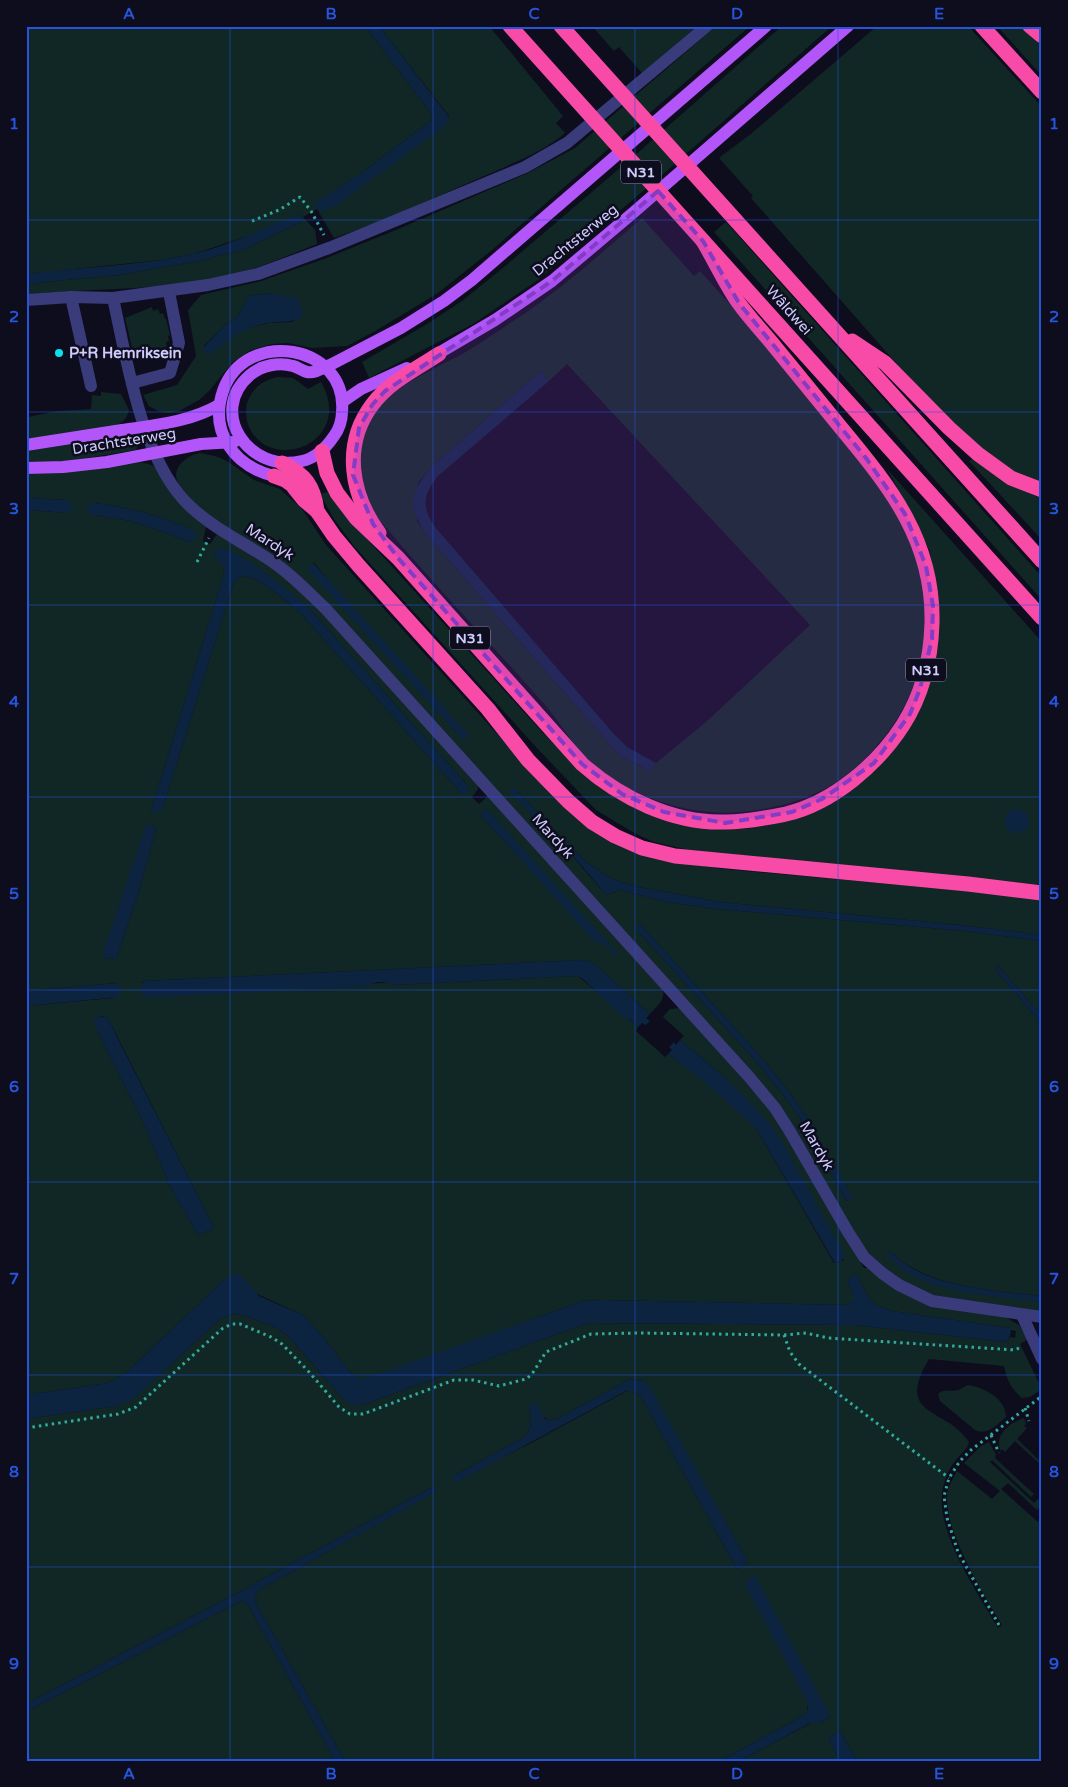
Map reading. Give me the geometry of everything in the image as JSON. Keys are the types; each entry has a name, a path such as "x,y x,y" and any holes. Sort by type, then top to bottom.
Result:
{"highway":[{"name":"Wâldwei","path":"510,26 1042,618"},
{"name":"Wâldwei","path":"562,26 1042,561"},
{"path":"982,26 1042,92"},
{"path":"1030,26 1042,36"},
{"name":"N31","path":"322,451 327,473 337,493 356,518 398,558 582,764 610,787 664,812 691,819 724,823 760,820 792,812 822,800 852,781 874,763 893,740 910,714 928,664 932,639 932,606 929,581 922,551 905,514 880,476 739,303 703,241"},
{"name":"N31","path":"835,330 886,363 949,428 978,454 1011,478 1042,490"},
{"name":"N31","path":"398,558 373,524 361,501 353,475 354,450 359,428 372,405 399,379 439,354"},
{"name":"N31","path":"282,463 294,468 308,484 315,496 317,511"},
{"name":"N31","path":"274,476 292,485 304,500 317,511 334,536 359,566 488,709 528,760 568,801 592,822 615,836 642,848 675,856 968,884 1042,893"}],"main road":[{"path":"274,476 252,469 242,462 226,443 219,421 219,405 228,379 240,365 258,354 270,350 292,351 308,356 325,367 336,383 342,402 342,416 336,433 322,451 308,459 282,463 264,458 249,449 237,431 233,412 240,387 250,375 258,370 275,365 294,366 308,372 325,367 401,328 436,306 472,280 766,26"},
{"name":"Drachtsterweg","path":"342,402 361,389 439,354 495,320 552,281 848,26"},
{"name":"Drachtsterweg","path":"26,445 192,418 219,405"},
{"name":"Drachtsterweg","path":"26,468 107,462 202,444 243,442"}],"street":[{"path":"26,300 71,297 113,298 169,292 258,274 464,194 533,162 567,143 707,26"},
{"path":"132,383 170,373 180,343 169,292"},
{"path":"71,297 91,386"},
{"name":"Mardyk","path":"113,298 144,427 154,454 173,486 191,508 215,527 276,564 295,579 325,608 750,1078 775,1108 864,1257 899,1285 932,1300 1042,1317"},
{"path":"1022,1315 1042,1359"}],"path":[{"path":"252,221 279,210 300,197 322,230 329,248"},
{"path":"197,562 207,544"},
{"path":"26,1428 118,1414 136,1407 224,1328 232,1324 240,1324 282,1344 339,1407 350,1414 363,1414 454,1380 473,1380 500,1386 526,1379 532,1374 546,1352 591,1334 784,1335 806,1333 828,1338 1015,1350 1020,1347"},
{"path":"784,1335 790,1352 799,1364 949,1478"},
{"path":"999,1625 958,1552 947,1518 944,1496 949,1478 960,1461 991,1434 1042,1396"},
{"path":"1025,1408 1030,1421"},
{"path":"991,1434 999,1453"}],"highlighted area":[{"path":"658,191 703,241 739,303 866,458 905,514 926,566 933,606 932,639 920,689 910,714 874,763 822,799 792,812 725,823 664,812 622,794 582,764 398,558 373,524 353,475 359,428 372,405 385,391 552,281"}],"green space":[{"path":"26,26 365,26 430,112 432,120 360,174 316,203 449,119 449,116 379,26 489,26 563,116 556,123 565,133 537,152 515,162 391,217 334,238 317,209 303,217 315,230 317,244 234,275 183,284 26,294 26,285 120,275 198,261 245,249 303,221 300,214 256,233 194,254 161,260 26,274"},
{"path":"592,26 698,26 642,73 619,47 614,51"},
{"path":"716,26 750,26 492,250 438,293 347,346 312,348 288,343 272,344 251,350 233,362 199,400 179,411 169,413 158,411 149,406 143,395 177,385 196,356 188,310 201,295 261,281 324,259 528,173 575,148","holes":["270,293 302,309 300,318 291,322 269,323 247,328 203,347 225,325 236,319 249,296"]},
{"path":"782,26 832,26 662,175 538,280 473,324 369,378 362,362 462,301 641,150"},
{"path":"877,26 968,26 1042,107 1042,485 1025,478 987,455 917,387 751,198 753,196 719,158 752,133"},
{"path":"997,26 1023,26 1042,47 1042,76"},
{"path":"642,218 694,276 700,271 844,436 872,474 904,528 918,562 923,587 925,637 921,662 914,685 904,707 874,749 855,768 824,789 807,797 769,808 725,813 680,807 636,792 597,768 578,749 545,705 434,583 373,512 361,482 358,465 364,434 370,420 382,404 403,387 464,353 540,303 570,280","holes":["567,364 810,625 706,722 656,763 650,771 619,755 425,533 417,521 418,483 431,467 541,371 549,381"]},
{"path":"726,222 1042,577 1042,600 714,232"},
{"path":"152,307 153,311 158,309 160,314 163,313 166,319 170,335 168,336 169,341 166,342 167,347 162,348 163,352 158,353 158,355 135,360 125,318"},
{"path":"278,377 293,378 308,389 321,382 329,403 327,421 320,435 307,445 292,450 276,449 261,442 250,429 247,419 246,406 252,393 263,383"},
{"path":"101,392 121,394 129,410 126,418 120,423 115,426 26,439 26,413 28,417 58,411 91,409 92,395 101,396"},
{"path":"131,435 136,438 138,447 136,450 61,462 26,462 26,451"},
{"path":"195,454 215,456 227,461 254,480 280,489 302,509 326,545 536,777 565,804 675,862 723,869 1042,899 1042,935 960,925 719,902 639,887 612,879 586,862 513,787 606,895 620,890 666,902 718,909 965,931 1042,941 1042,1016 998,966 995,969 1042,1024 1042,1296 975,1288 941,1280 908,1265 889,1251 907,1272 958,1290 1042,1302 1042,1313 934,1296 916,1290 885,1269 868,1252 852,1230 793,1128 328,604 194,504 179,484 176,473 185,460","holes":["314,563 463,740 308,569","640,924 760,1056 786,1088 805,1115 852,1198 847,1201 800,1118 781,1092 755,1060 636,929"]},
{"path":"973,459 1007,483 1042,499 1042,540 969,461"},
{"path":"139,462 157,468 206,526 203,541 210,544 217,534 274,568 308,595 478,785 478,789 472,797 479,804 489,797 663,990 663,997 650,1014 592,962 582,960 144,981 141,983 370,984 390,982 394,985 578,976 638,1027 636,1031 665,1057 668,1054 706,1082 756,1128 834,1263 844,1260 722,1075 680,1040 684,1036 663,1017 670,1009 680,1008 771,1111 864,1268 870,1268 898,1289 1007,1318 1019,1325 1028,1339 1020,1344 1039,1383 1042,1383 1042,1389 1030,1397 1022,1398 1015,1391 1008,1380 1004,1366 929,1359 920,1378 917,1392 920,1402 927,1409 948,1422 969,1442 966,1449 948,1471 946,1477 942,1501 944,1519 958,1558 998,1628 1002,1625 967,1563 952,1528 948,1512 947,1493 949,1486 957,1471 992,1499 1000,1491 964,1463 981,1446 989,1442 996,1455 995,1458 1034,1494 1031,1497 992,1460 990,1462 1034,1503 1038,1499 1042,1502 1042,1505 1037,1510 1008,1483 1001,1489 1038,1522 1042,1518 1042,1761 857,1761 840,1731 828,1738 840,1761 739,1761 811,1723 820,1723 830,1716 808,1703 807,1713 720,1761 345,1761 258,1607 255,1595 261,1589 436,1491 434,1486 243,1590 26,1704 26,1419 116,1406 148,1385 219,1320 231,1314 243,1315 277,1328 289,1337 345,1401 362,1405 588,1323 854,1325 1006,1342 1010,1337 1015,1338 1016,1331 1011,1330 1011,1328 892,1311 873,1302 857,1275 855,1275 847,1280 853,1294 853,1301 845,1305 583,1301 369,1378 359,1379 350,1372 324,1338 303,1315 225,1279 125,1374 108,1383 26,1395 26,1006 113,998 117,983 26,991 26,510 68,513 67,500 26,498 26,474","holes":["93,503 143,512 191,529 191,542 131,521 93,515","214,556 308,607 469,787 467,792 462,794 302,615 267,586 243,576 236,580 233,585 162,810 151,811 224,574 223,564","487,809 617,954 601,942 594,940 481,815","151,825 156,828 139,891 116,959 106,958 103,956 119,906","107,1016 214,1228 198,1235 170,1186 145,1126 97,1031 98,1017","630,1379 645,1381 748,1562 737,1569 641,1397 633,1391 627,1391 497,1460 452,1477 524,1437 531,1426 529,1405 549,1421 559,1418"]},
{"path":"887,469 1042,642 1042,885 689,850 654,842 636,834 596,810 536,747 354,546 334,519 320,494 330,491 346,516 543,733 587,777 721,828 745,829 770,825 799,815 841,795 871,774 891,753 931,676 939,634 938,593 930,552 917,523"},
{"path":"969,1385 994,1395 1005,1411 1006,1417 988,1431 975,1430 940,1401 938,1394 940,1392 958,1390"},
{"path":"1024,1418 1026,1424 1024,1426 1027,1428 1017,1439 1042,1463 1042,1466 1015,1441 1005,1452 1002,1449 1001,1451 999,1440 1004,1430"},
{"path":"241,1601 248,1605 335,1761 26,1761 26,1712"}],"water":[{"path":"365,26 379,26 449,119 444,127 334,207 322,211 317,209 315,203 360,174 432,120 430,112"},
{"path":"300,214 303,221 245,249 198,261 120,275 26,285 26,274 131,264 207,251"},
{"path":"270,293 298,299 302,309 301,318 293,321 252,327 230,339 210,354 206,353 203,348 225,325 236,319 249,296"},
{"path":"541,371 549,381 438,476 427,495 427,513 435,527 613,733 627,747 656,763 650,771 619,755 425,533 416,514 414,498 416,491 431,467"},
{"path":"26,498 67,500 71,503 72,508 68,513 26,510"},
{"path":"93,503 131,509 155,516 191,529 197,534 191,542 131,521 93,515 88,512 89,505"},
{"path":"219,548 239,555 278,582 308,607 469,787 468,792 464,795 462,794 302,615 267,586 243,576 236,580 233,585 162,810 156,813 151,811 224,574 223,566 214,553"},
{"path":"313,563 469,735 463,740 307,569"},
{"path":"513,787 586,862 612,879 639,887 719,902 960,925 1042,935 1042,941 965,931 718,909 666,902 620,890 606,895 582,866 509,791"},
{"path":"487,809 618,954 616,957 604,944 594,941 481,815"},
{"path":"1017,809 1025,813 1029,821 1025,829 1017,833 1009,829 1005,821 1009,813"},
{"path":"146,825 156,828 139,891 116,959 106,958 102,956"},
{"path":"640,924 760,1056 786,1088 805,1115 853,1198 847,1201 800,1118 781,1092 755,1060 635,928"},
{"path":"582,960 592,962 650,1014 646,1018 650,1021 646,1025 642,1023 638,1027 629,1019 625,1019 578,976 393,985 381,982 369,986 145,998 141,990 141,985 144,981"},
{"path":"998,966 1042,1016 1042,1024 995,969"},
{"path":"118,983 121,994 118,997 26,1006 26,991"},
{"path":"107,1016 214,1228 198,1235 170,1186 145,1126 97,1031 94,1018"},
{"path":"680,1040 722,1075 768,1122 781,1140 845,1256 841,1262 835,1263 756,1128 706,1083 668,1054 672,1050 669,1047 674,1042 676,1045"},
{"path":"889,1251 910,1267 940,1280 974,1288 1042,1296 1042,1302 990,1296 937,1285 904,1270 886,1255"},
{"path":"239,1273 259,1296 303,1315 324,1338 350,1372 360,1379 583,1301 845,1305 853,1301 853,1294 847,1280 855,1275 857,1275 873,1302 892,1311 1011,1328 1011,1330 1006,1342 854,1325 588,1323 362,1405 352,1405 345,1401 289,1337 277,1328 243,1315 231,1314 219,1320 132,1400 116,1406 26,1419 26,1395 108,1383 125,1374 225,1279"},
{"path":"630,1379 645,1381 652,1391 748,1562 737,1569 641,1397 633,1391 626,1391 455,1483 452,1477 524,1437 531,1426 529,1405 536,1402 544,1418 549,1421 559,1418"},
{"path":"434,1486 437,1491 261,1589 255,1595 258,1607 345,1761 335,1761 248,1605 241,1601 26,1712 26,1704 243,1590"},
{"path":"755,1575 830,1716 820,1723 810,1723 739,1761 720,1761 799,1718 805,1714 808,1708 808,1703 744,1583"},
{"path":"840,1731 857,1761 840,1761 828,1738"}],"place":[{"name":"P+R Hemriksein","path":"59,353"}]}
